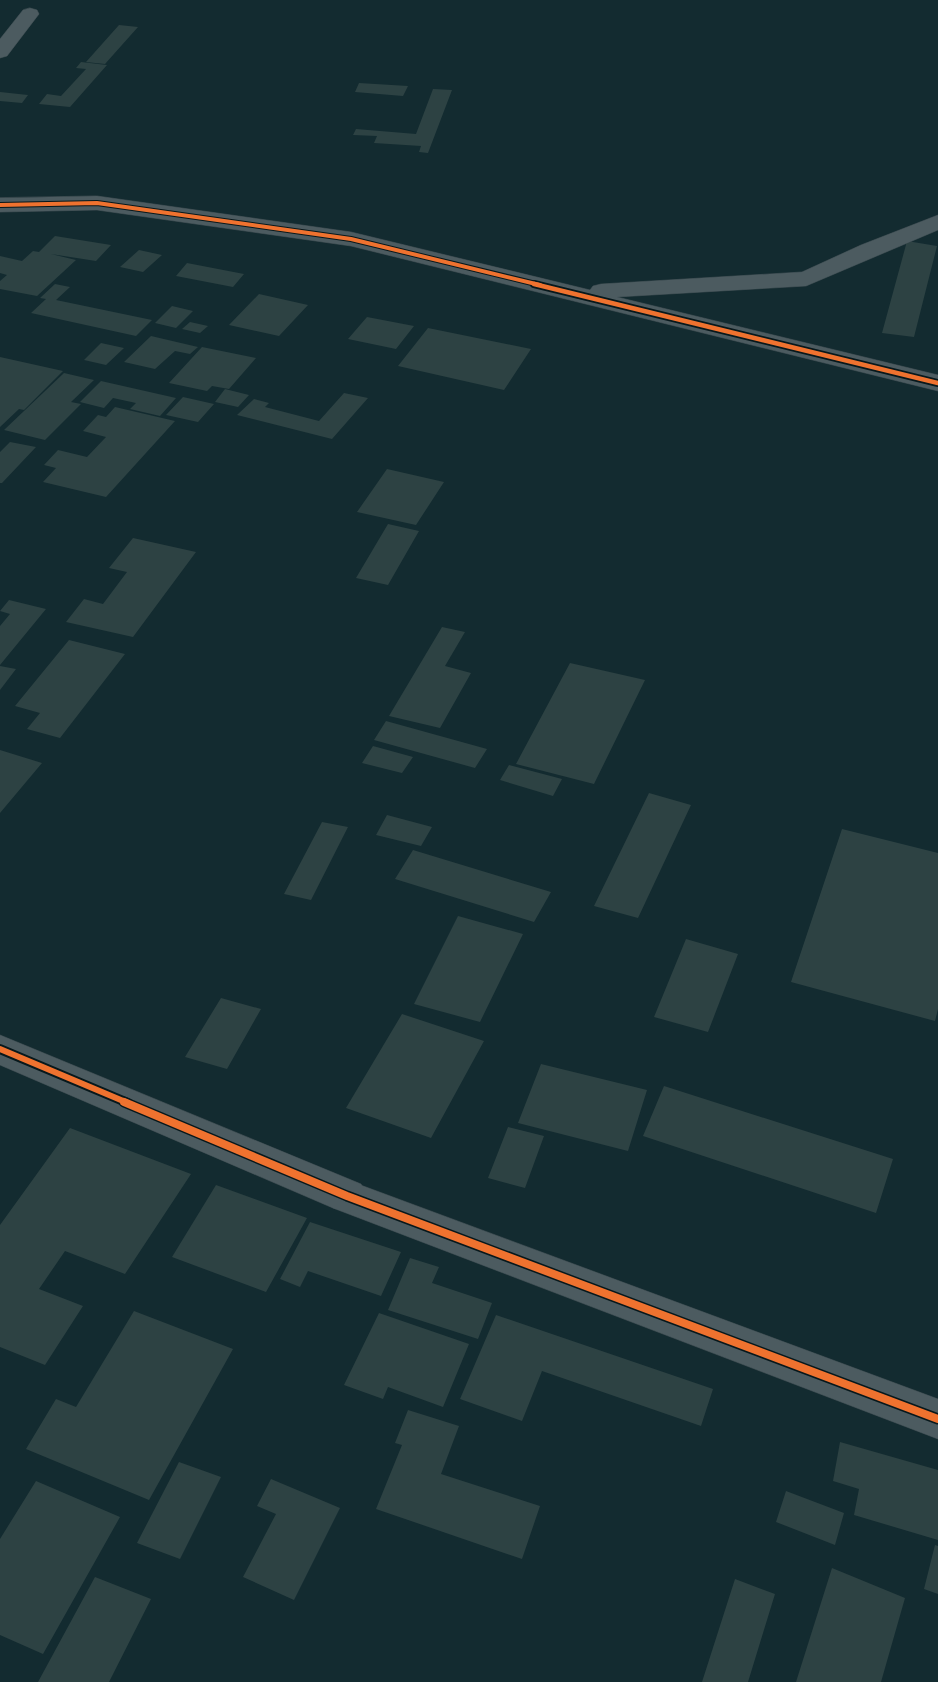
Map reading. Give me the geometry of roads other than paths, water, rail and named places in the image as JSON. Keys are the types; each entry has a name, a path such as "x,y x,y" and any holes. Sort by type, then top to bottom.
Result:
{"street":[{"path":"0,52 30,14"},
{"path":"0,205 97,203 351,239 938,383"},
{"path":"566,293 806,279 938,222"},
{"path":"0,1049 347,1196 938,1419"}]}
